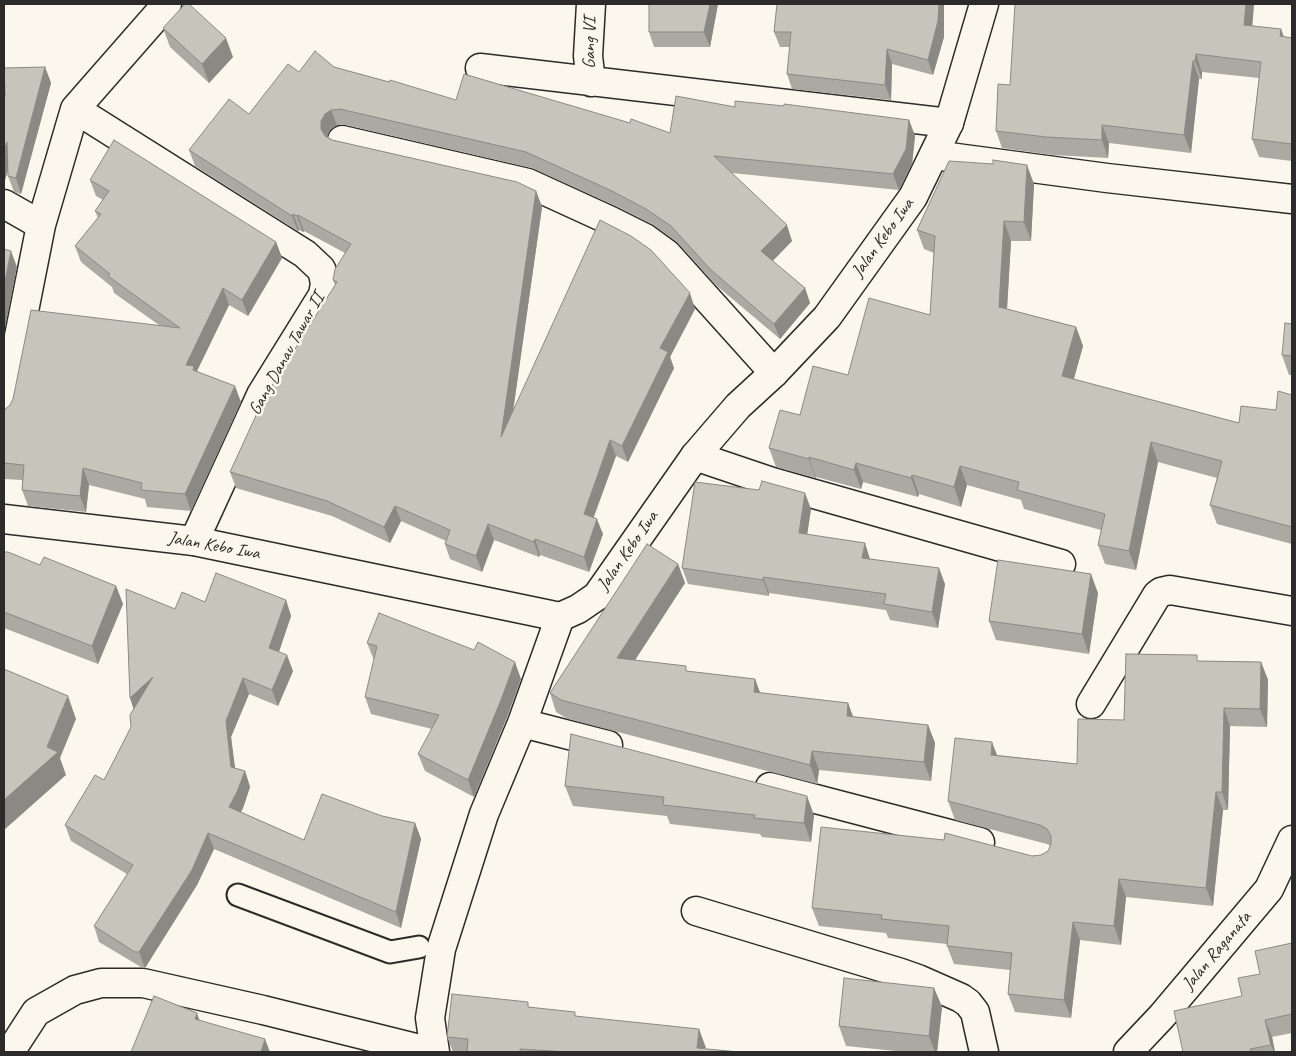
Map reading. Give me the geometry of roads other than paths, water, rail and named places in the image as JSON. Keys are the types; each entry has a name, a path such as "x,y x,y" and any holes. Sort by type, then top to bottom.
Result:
{"street":[{"path":"4,412 41,225 75,109 166,4"},
{"name":"Gang VI","path":"590,82 588,56 591,4"},
{"name":"Jalan Kebo Iwa","path":"4,519 194,541 560,617 578,609 597,596 695,456 738,406 774,373 827,317 913,197 948,123 984,4"},
{"path":"480,68 948,123"},
{"name":"Gang Danau Tawar II","path":"75,109 305,254 321,269 323,274 325,283 323,295 261,395 194,541"},
{"path":"342,140 528,184 645,238 667,254 774,373"},
{"path":"934,155 1107,178 1292,199"},
{"path":"4,204 41,225"},
{"path":"695,456 772,482 1061,564"},
{"path":"1091,704 1157,595 1161,592 1170,590 1292,611"},
{"path":"10,1052 36,1012 75,990 100,984 144,984 263,1010 433,1052 430,1018 430,948 522,723 560,617"},
{"path":"522,723 628,750"},
{"path":"744,781 1005,848"},
{"name":"Jalan Raganata","path":"1128,1052 1162,1016 1269,890 1292,840"},
{"path":"696,911 901,973 961,998 975,1012 984,1052"}],"lane":[{"path":"238,895 390,952 430,948"}]}
